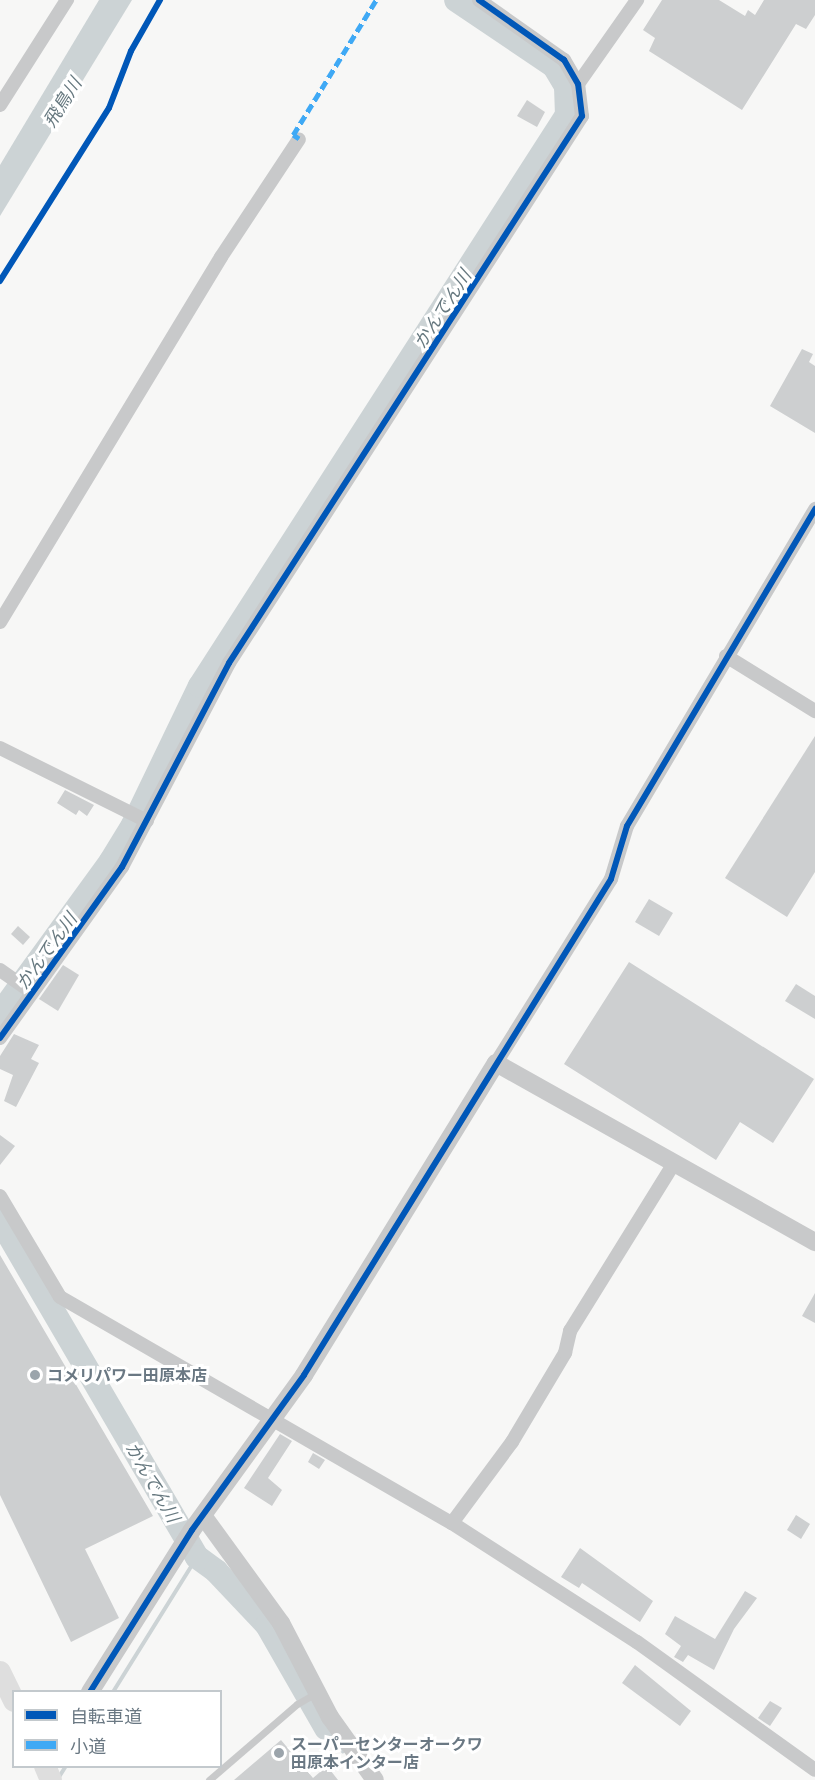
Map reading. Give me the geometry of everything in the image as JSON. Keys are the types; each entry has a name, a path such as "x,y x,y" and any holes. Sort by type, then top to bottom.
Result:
{"main road":[{"path":"0,1672 12,1697"}],"street":[{"path":"0,105 67,0"},
{"path":"0,1038 122,867 229,663 582,116 578,84 571,69 554,50 479,0"},
{"path":"578,84 637,0"},
{"path":"0,622 221,257 299,139"},
{"path":"91,1690 176,1555 272,1416 304,1375 611,879 627,826 815,508"},
{"path":"726,656 815,711"},
{"path":"0,748 147,821"},
{"path":"0,970 32,992"},
{"path":"496,1063 673,1165 815,1242"},
{"path":"452,1523 512,1442 565,1353 570,1331 673,1165"},
{"path":"0,1196 60,1298 272,1416 452,1523 637,1642 815,1770"},
{"path":"198,1523 281,1623 317,1692 375,1780"}],"lane":[{"path":"209,1780 297,1704 317,1692"}],"water":[{"name":"飛鳥川","path":"99,0 132,0 0,216 0,165"}],"building":[{"path":"662,0 719,0 745,16 748,10 755,15 764,0 815,0 815,15 806,29 796,24 742,110 649,51 655,38 643,30"},
{"path":"527,100 545,112 537,127 517,116"},
{"path":"802,349 813,354 809,362 815,366 815,433 770,406"},
{"path":"815,736 815,872 787,917 725,878"},
{"path":"65,790 94,805 87,816 79,810 76,815 57,803"},
{"path":"649,899 673,913 659,936 635,922"},
{"path":"18,926 30,937 23,945 11,934"},
{"path":"629,962 814,1079 773,1143 740,1122 716,1160 564,1064"},
{"path":"63,965 79,975 58,1011 39,999"},
{"path":"796,984 815,996 815,1019 785,1001"},
{"path":"14,1034 39,1045 31,1059 39,1063 16,1107 4,1101 13,1075 0,1069 0,1056"},
{"path":"0,1135 15,1146 0,1165"},
{"name":"コメリパワー田原本店","path":"0,1255 153,1516 85,1549 119,1618 71,1642 0,1495"},
{"path":"815,1293 815,1323 802,1316"},
{"path":"280,1434 292,1441 268,1478 282,1490 272,1506 244,1488"},
{"path":"313,1453 325,1460 319,1469 308,1462"},
{"path":"796,1515 810,1524 801,1539 787,1530"},
{"path":"580,1548 653,1601 640,1622 582,1583 579,1588 561,1577"},
{"path":"745,1591 757,1598 734,1629 714,1670 688,1655 683,1662 674,1657 681,1646 665,1634 675,1616 715,1639"},
{"path":"635,1665 691,1711 680,1726 622,1683"},
{"path":"770,1701 782,1708 770,1726 758,1718"},
{"name":"スーパーセンターオークワ 田原本インター店","path":"281,1740 313,1778 327,1766 338,1780 234,1780"}],"waterway":[{"name":"かんでん川","path":"0,1014 111,861 133,825 200,686 567,115 566,86 554,66 456,0"},
{"name":"かんでん川","path":"0,1220 197,1557 216,1571 267,1625 326,1728"},
{"path":"114,1690 197,1557"},
{"path":"326,1728 343,1751"},
{"path":"59,1777 65,1768"}],"marked path":[{"path":"299,139 293,135 376,0"}],"cycle path":[{"path":"0,281 109,108 131,51 160,0"},
{"path":"0,1038 122,867 229,663 582,116 578,84 564,60 479,0"},
{"path":"91,1690 192,1530 304,1375 611,879 627,826 815,509"}],"place":[{"name":"コメリパワー田原本店","path":"35,1375"},
{"name":"スーパーセンターオークワ 田原本インター店","path":"279,1753"}]}
